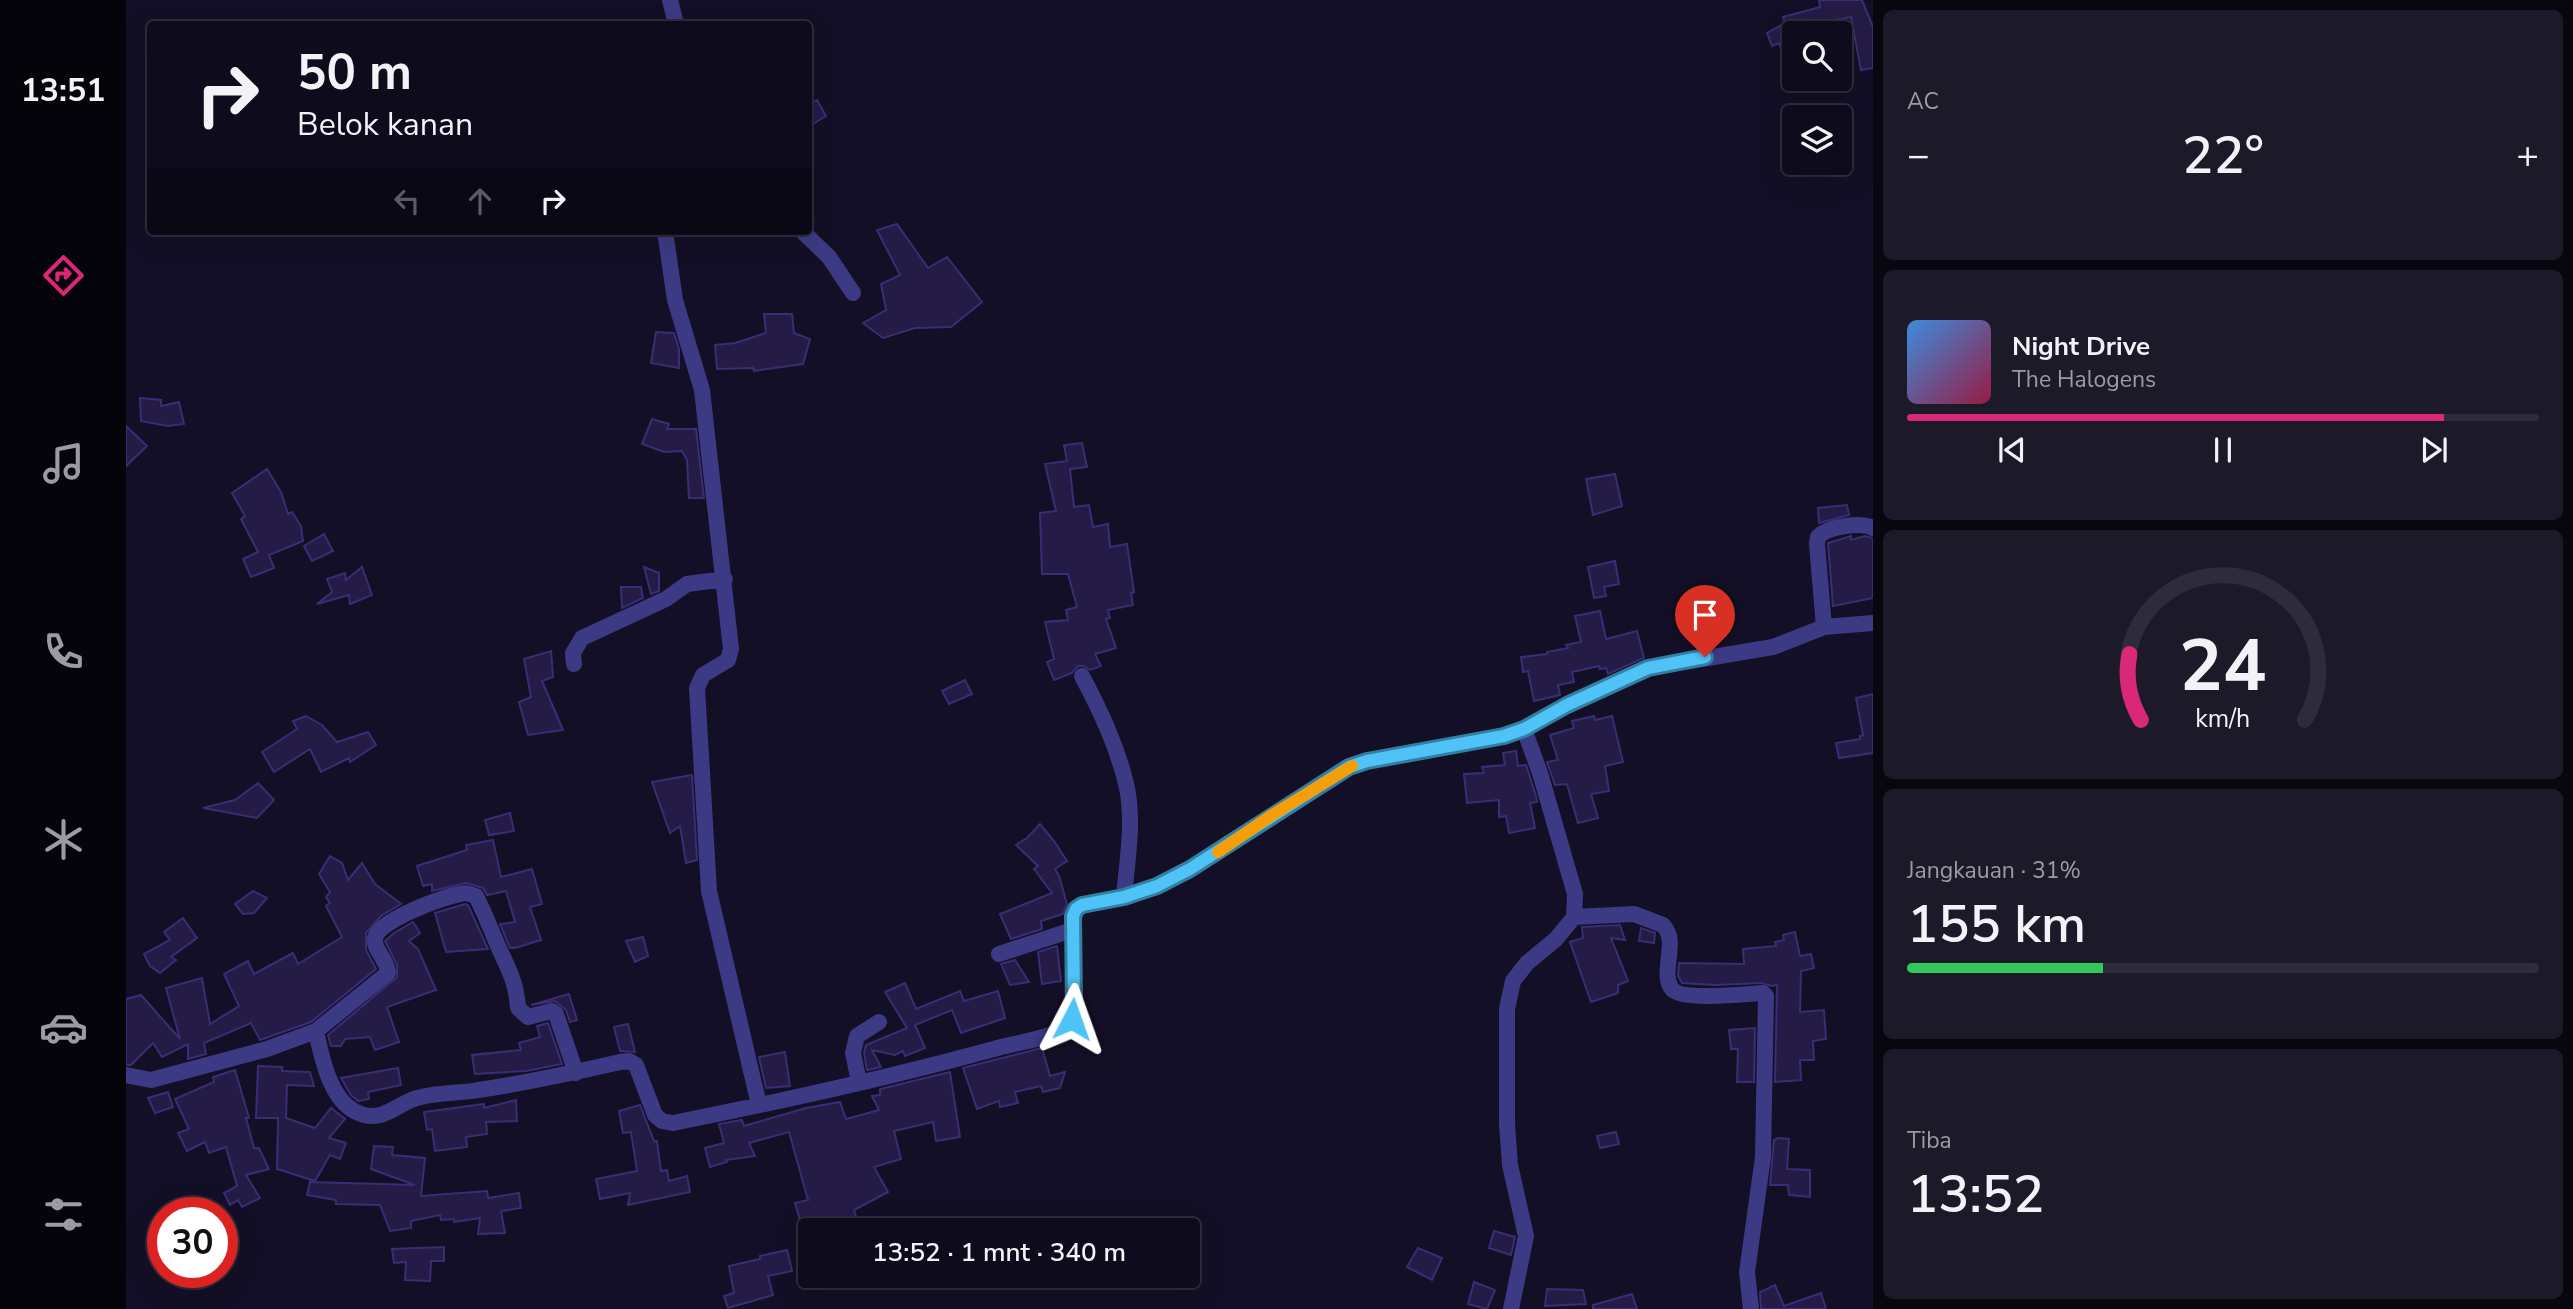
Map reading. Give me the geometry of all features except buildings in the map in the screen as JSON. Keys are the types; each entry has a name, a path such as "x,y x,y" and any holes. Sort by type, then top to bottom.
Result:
{"street":[{"path":"670,0 675,21"},
{"path":"666,235 675,300 702,390 709,465 725,579 731,655 724,665 704,675 697,688 706,804 705,840 709,891 759,1105"},
{"path":"807,235 829,257 853,293"},
{"path":"1824,627 1818,537 1830,530 1866,525 1873,528"},
{"path":"574,664 573,653 582,638 666,599 687,584 725,579"},
{"path":"316,1031 328,1076 342,1101 354,1111 366,1116 384,1115 415,1098 478,1090 629,1061 636,1065 655,1115 662,1121 673,1123 956,1060 1066,1027 1072,1019 1074,1007 1073,916 1076,909 1082,905 1124,897 1157,886 1190,869 1349,767 1367,761 1504,736 1524,729 1567,705 1648,668 1773,647 1824,627 1873,623"},
{"path":"1082,676 1105,720 1127,789 1130,834 1124,897"},
{"path":"1511,1309 1526,1236 1510,1165 1507,1125 1507,1009 1513,981 1527,964 1556,939 1574,917 1575,894 1524,729"},
{"path":"126,1074 151,1080 267,1049 316,1031 388,973 388,965 375,945 375,939 382,928 394,920 464,892 476,896 491,927 517,988 518,1008 528,1017 552,1011 556,1014 576,1073"},
{"path":"1574,917 1634,914 1647,917 1663,926 1668,930 1671,940 1668,981 1673,991 1680,994 1723,996 1763,993 1766,996 1763,1157 1747,1272 1751,1309"},
{"path":"999,954 1066,932 1074,932"},
{"path":"859,1082 853,1053 857,1036 879,1022"}],"slow traffic":[{"path":"1218,852 1352,766"}],"route":[{"path":"1072,1019 1073,916 1076,909 1082,905 1124,897 1157,886 1190,869 1349,767 1367,761 1504,736 1524,729 1567,705 1648,668 1705,657"}]}
